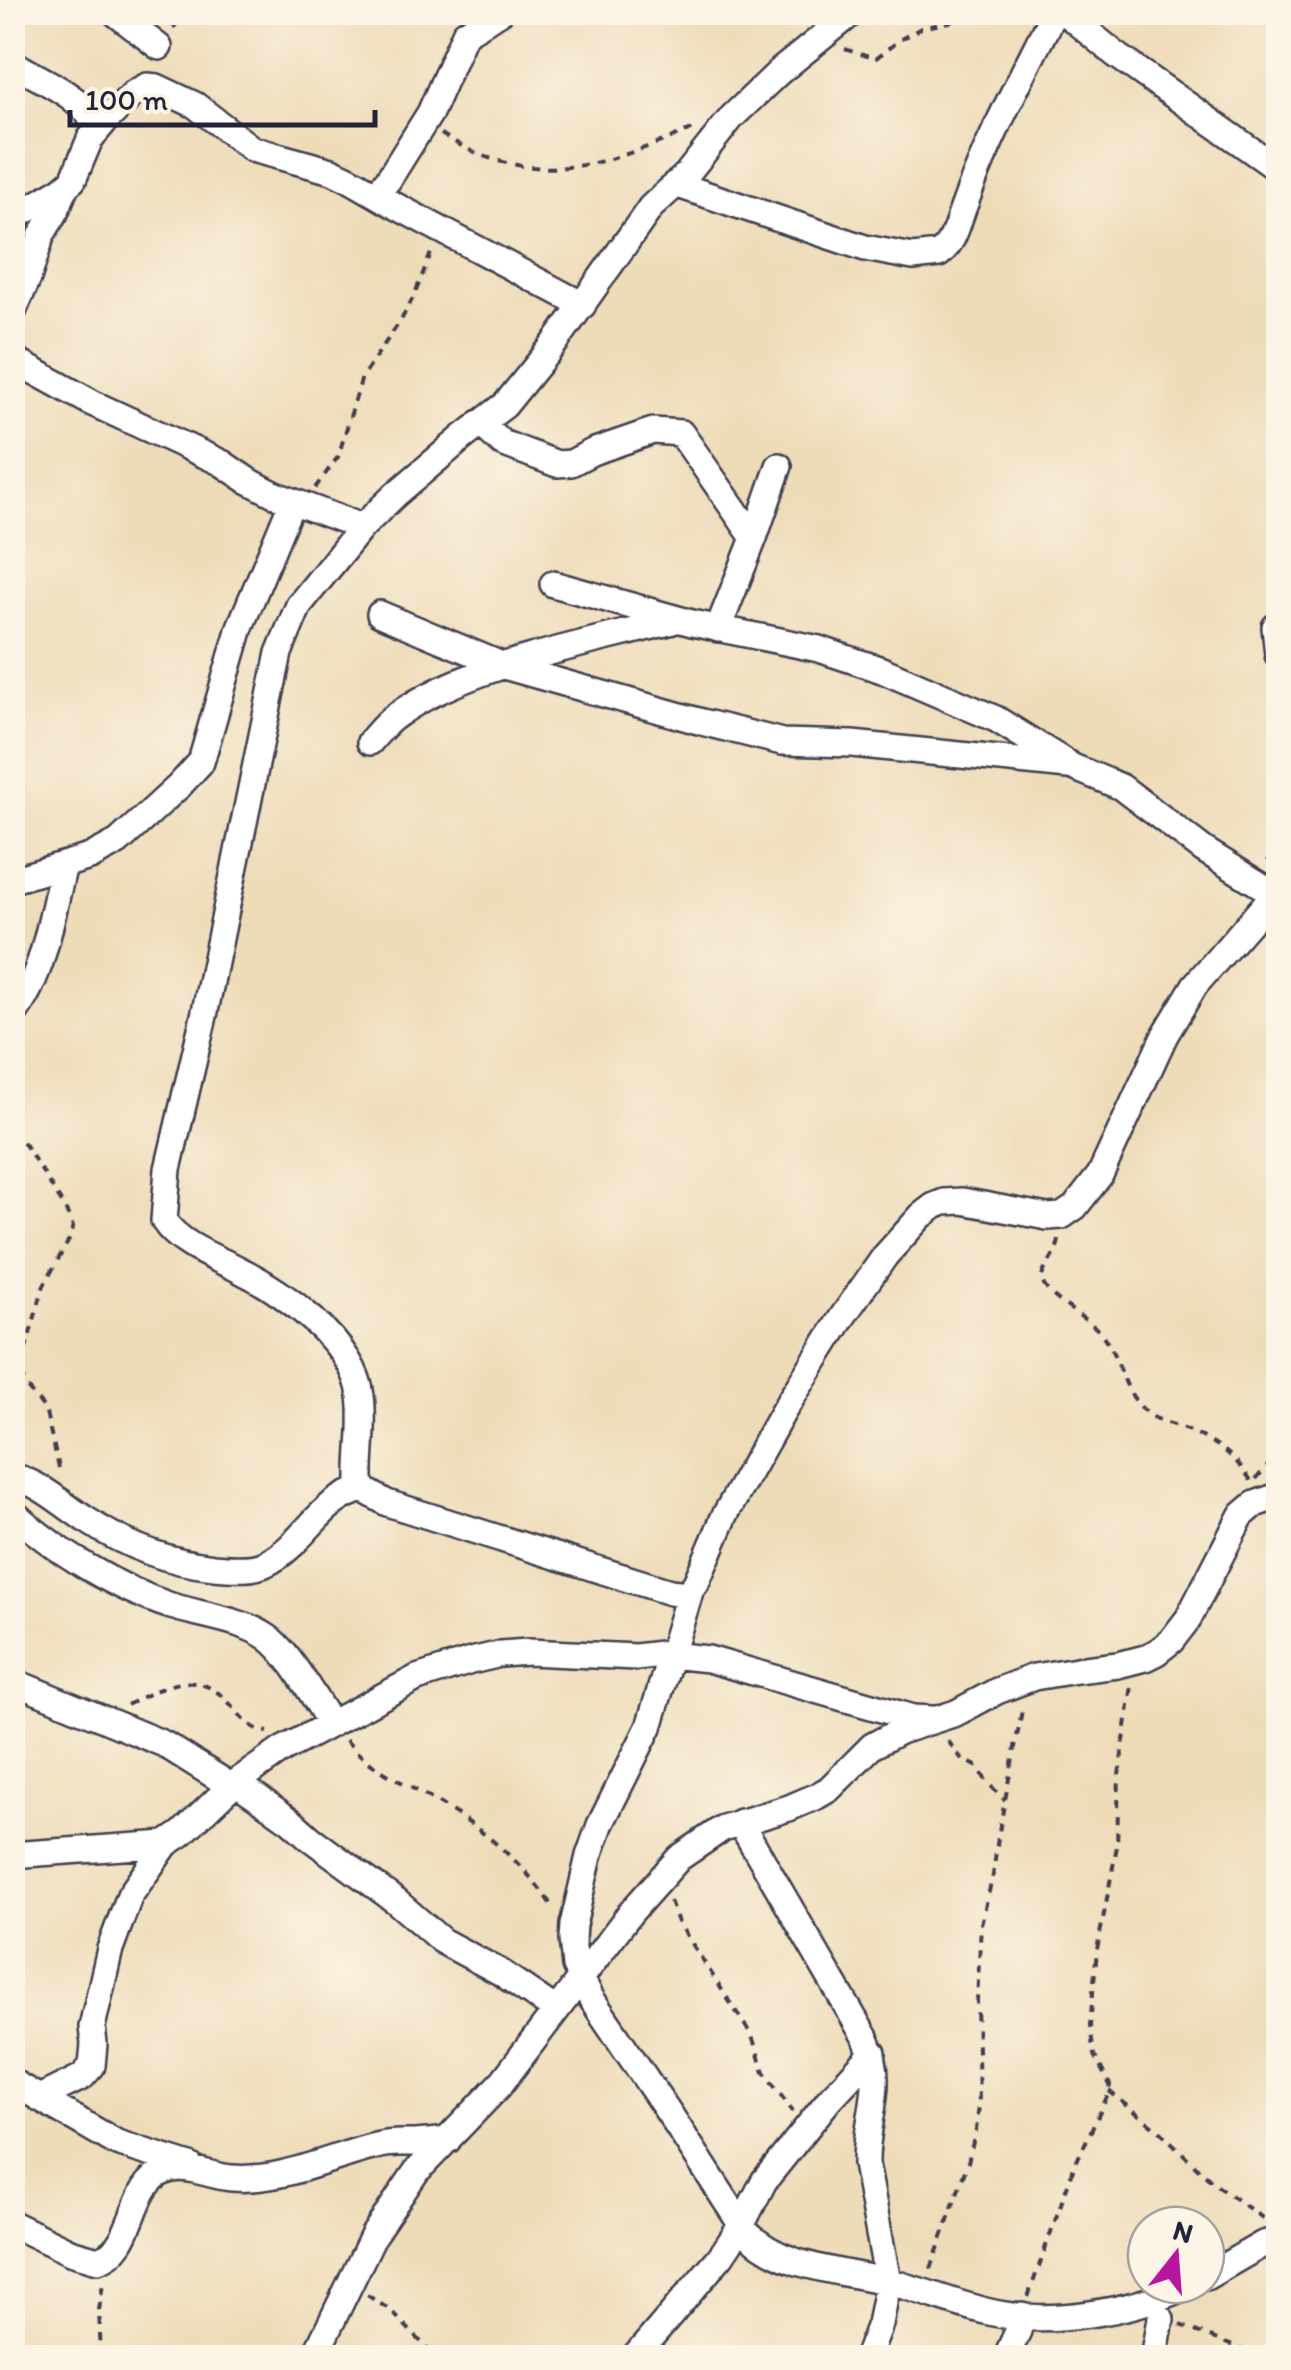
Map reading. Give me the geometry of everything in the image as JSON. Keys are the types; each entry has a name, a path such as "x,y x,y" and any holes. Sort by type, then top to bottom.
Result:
{"street":[{"path":"114,12 159,47"},
{"path":"376,194 424,124 465,32 500,12"},
{"path":"690,1592 670,1592 387,1503 364,1489 360,1476 362,1398 343,1354 292,1303 167,1226 163,1218 168,1169 282,641 305,596 362,527 396,494 505,405 647,212 686,175 732,116 853,12"},
{"path":"675,184 864,248 913,257 939,254 953,238 1002,116 1054,12"},
{"path":"1064,12 1115,54 1278,168"},
{"path":"12,63 82,106 98,130"},
{"path":"12,218 73,180 86,146 98,130 134,93 147,86 195,105 252,149 332,170 582,305"},
{"path":"12,314 42,234 66,186"},
{"path":"12,359 92,402 222,463 256,485 362,527"},
{"path":"480,423 502,442 557,464 653,430 675,430 681,433 754,538"},
{"path":"718,629 778,466"},
{"path":"12,880 90,857 118,842 202,762 240,627 296,504"},
{"path":"554,584 678,620 819,648 996,718 1073,767 1121,786 1204,850 1277,893 1195,985 1166,1035 1100,1175 1076,1207 1062,1216 1046,1217 973,1202 952,1201 934,1206 885,1256 843,1316 725,1515 690,1592 649,1727 600,1825 589,1856 573,1925 573,1954 580,1980 753,2240 792,2260 888,2282 985,2311 1022,2316 1085,2314 1127,2305"},
{"path":"380,614 504,666 782,742 852,744 1073,767"},
{"path":"370,742 393,717 419,701 504,666 678,620"},
{"path":"1275,627 1278,655"},
{"path":"12,1016 38,967 64,865"},
{"path":"12,1476 37,1484 121,1541 194,1565 248,1567 275,1558 332,1502 364,1489"},
{"path":"314,2358 374,2234 408,2183 426,2159 499,2086 631,1912 679,1858 723,1828 789,1808 829,1789 880,1740 956,1713 997,1690 1034,1678 1137,1661 1165,1647 1179,1633 1242,1516 1265,1493"},
{"path":"12,1511 60,1549 141,1594 266,1636 287,1658 331,1724"},
{"path":"39,2098 82,2076 92,2066 92,2027 110,1949 130,1895 166,1844 233,1784 282,1750 418,1678 486,1658 528,1652 670,1655 723,1662 913,1718 934,1719"},
{"path":"12,1681 164,1744 233,1784 291,1821 442,1941 500,1972 556,2010"},
{"path":"740,1822 873,2053 876,2074 866,2164 888,2282 880,2324 867,2358"},
{"path":"12,1853 166,1844"},
{"path":"634,2358 721,2256 742,2226 764,2182 873,2053"},
{"path":"12,2082 117,2142 203,2172"},
{"path":"12,2224 98,2260 112,2253 144,2191 166,2170 178,2168 231,2178 279,2175 391,2142 448,2140"},
{"path":"1226,2265 1278,2240"},
{"path":"1006,2358 1022,2316"},
{"path":"1154,2358 1161,2319"}],"path":[{"path":"842,49 875,59 921,28 1001,12"},
{"path":"424,124 481,155 528,166 590,165 696,128"},
{"path":"296,504 338,456 362,377 392,337 441,230"},
{"path":"12,430 22,441 23,449 12,474"},
{"path":"12,1130 64,1206 73,1227 44,1285 21,1365 24,1384 45,1409 70,1508"},
{"path":"1062,1216 1058,1251 1042,1272 1041,1280 1052,1294 1102,1334 1143,1410 1218,1445 1238,1461 1265,1493"},
{"path":"1265,1493 1278,1454"},
{"path":"1022,2316 1074,2167 1109,2091 1109,2082 1094,2055 1090,2024 1099,1937 1118,1846 1120,1775 1137,1661"},
{"path":"925,2293 976,2130 982,1924 1023,1703 1034,1678"},
{"path":"88,1712 126,1706 151,1691 196,1682 216,1690 248,1726 273,1733"},
{"path":"934,1719 961,1758 978,1767 1005,1800"},
{"path":"331,1724 363,1759 485,1834 524,1868 554,1909"},
{"path":"661,1878 678,1922 752,2036 764,2072 807,2128"},
{"path":"1109,2091 1162,2133 1213,2183 1278,2229"},
{"path":"101,2358 98,2310 112,2253"},
{"path":"350,2284 390,2310 437,2358"},
{"path":"1161,2319 1263,2358"}]}
